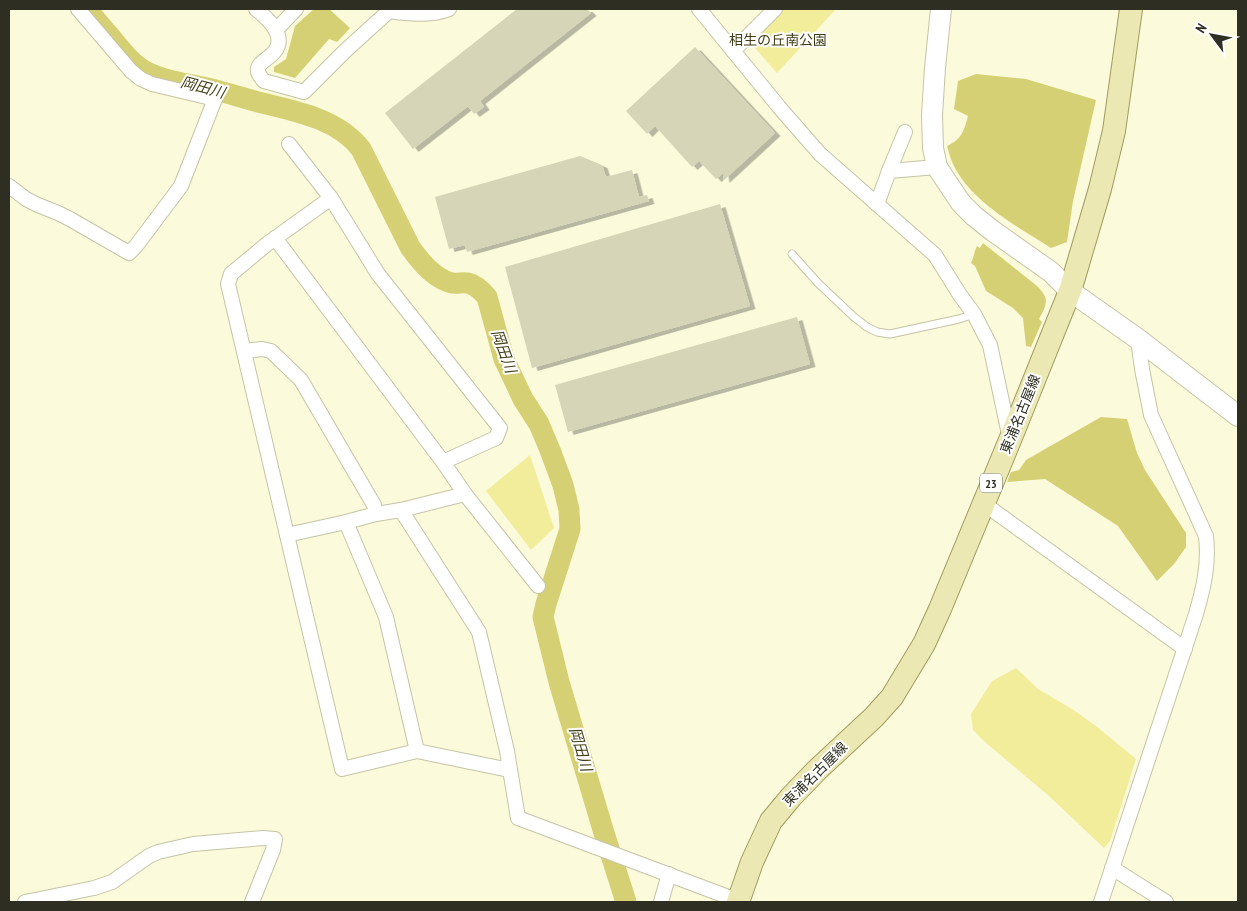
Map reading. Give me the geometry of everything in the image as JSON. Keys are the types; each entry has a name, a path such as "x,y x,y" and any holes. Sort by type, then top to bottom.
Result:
{"main road":[{"name":"東浦名古屋線","path":"738,902 752,862 772,821 791,797 880,711 892,697 924,644 932,626 1070,290 1100,189 1114,131 1131,9"}],"street":[{"path":"9,186 26,199 70,219 129,253 181,186 215,98 152,84 141,79 124,65 78,9"},
{"path":"256,9 267,18 276,30 278,39 278,46 274,52 263,60 258,67 260,77 264,81 304,92 345,51 391,10 408,14 450,9"},
{"path":"276,30 296,9"},
{"path":"699,9 820,154 935,255 974,314 990,345 1010,440"},
{"path":"734,51 775,9"},
{"path":"941,9 932,114 933,148 937,166 961,203 974,216 1051,272 1070,290 1138,338 1238,416"},
{"path":"877,204 904,132"},
{"path":"289,144 331,198 378,274 500,428 496,438 443,462"},
{"path":"889,171 937,166"},
{"path":"331,198 275,238 231,274 229,281 342,769 417,750 509,770"},
{"path":"275,238 465,494 538,586"},
{"path":"1100,902 1186,649 1204,586 1208,554 1206,536 1151,415 1138,338"},
{"path":"244,351 262,349 271,351 300,380 374,505 376,514"},
{"path":"287,535 465,494"},
{"path":"983,503 1186,649"},
{"path":"401,510 479,632 506,750 518,818 669,874 738,902"},
{"path":"346,522 386,617 417,750"},
{"path":"25,902 94,888 112,882 158,852 193,844 263,838 275,839 273,850 252,902"},
{"path":"1112,868 1166,902"},
{"path":"661,902 669,874"}],"lane":[{"path":"792,254 818,283 854,318 877,332 890,334 974,314"}],"green space":[{"name":"相生の丘南公園","path":"783,9 836,9 777,73 747,39"},
{"path":"530,455 554,528 531,550 486,491"},
{"path":"1016,668 1038,689 1096,726 1136,759 1110,841 1104,848 1049,796 973,730 971,714 992,681"}],"shaded area":[{"path":"314,9 329,9 350,28 337,42 329,39 295,78 274,72 274,67 286,59 295,26"},
{"path":"976,74 1026,79 1096,100 1073,201 1067,242 1051,248 1010,222 971,190 953,164 947,146 962,134 968,116 954,109 958,81"},
{"path":"983,243 1037,286 1044,295 1046,302 1039,319 1042,322 1031,347 1026,346 1023,318 1013,308 986,291 975,266 971,263 977,246 980,248"},
{"path":"1101,417 1127,419 1137,453 1145,470 1186,533 1186,547 1174,564 1157,581 1118,526 1045,479 1007,482 1011,472 1019,470 1026,460"}],"building":[{"path":"517,9 587,9 591,13 480,101 484,107 474,114 468,106 413,149 385,113"},
{"path":"695,47 775,133 724,180 723,173 716,179 699,161 692,167 655,126 647,134 626,111"},
{"path":"580,156 602,165 606,177 632,170 639,197 647,195 649,201 467,252 465,245 449,249 435,197"},
{"path":"720,204 750,306 532,368 505,267"},
{"path":"797,317 810,364 568,432 555,385"}],"waterway":[{"name":"岡田川","path":"87,9 126,56 147,72 167,80 210,89 314,117 340,130 361,149 410,247 422,263 439,278 454,283 471,284 479,288 487,297 504,359 523,399 539,424 563,485 569,510 570,529 543,617 559,682 626,902"}]}
